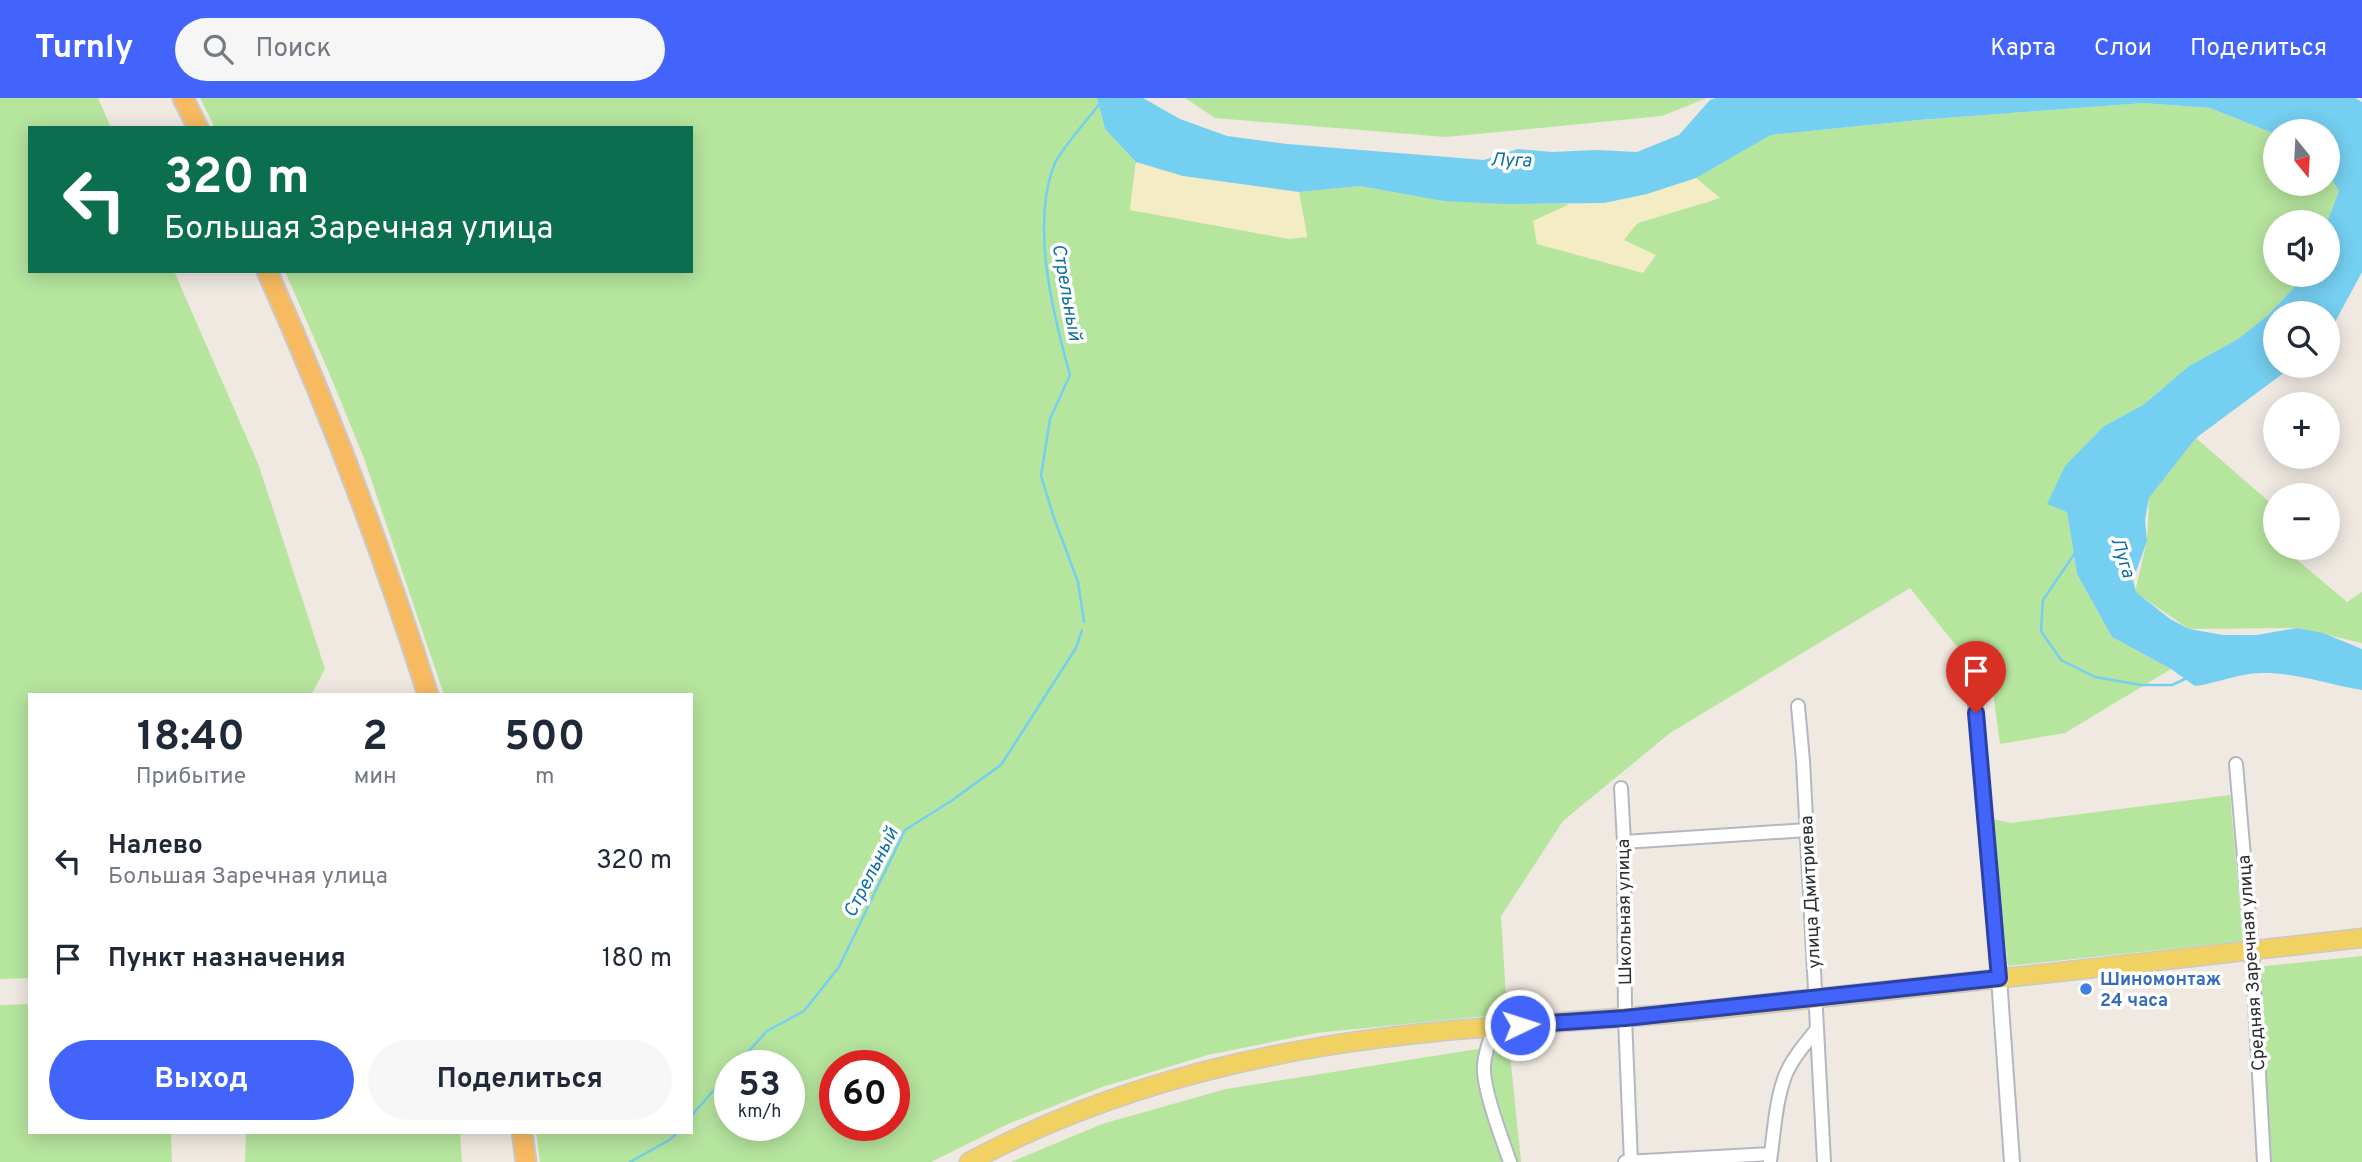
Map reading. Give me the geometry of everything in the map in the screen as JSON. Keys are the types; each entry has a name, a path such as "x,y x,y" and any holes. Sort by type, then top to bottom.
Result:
{"highway":[{"path":"183,98 197,126"},
{"path":"268,273 343,451 427,693"},
{"path":"522,1134 526,1162"}],"main road":[{"path":"969,1162 1050,1123 1173,1081 1320,1047 1494,1027 1625,1018 1815,999 2362,938"}],"street":[{"path":"1971,659 2012,1162"},
{"name":"улица Дмитриева","path":"1798,706 1824,1162"},
{"name":"Средняя Заречная улица","path":"2236,764 2252,950 2264,1162"},
{"name":"Школьная улица","path":"1621,788 1625,1018 1631,1162"},
{"path":"1624,842 1807,830"},
{"path":"1494,1027 1484,1072 1495,1118 1510,1162"},
{"path":"1625,1162 1770,1158 1784,1079 1793,1061 1817,1029"}],"green space":[{"path":"0,98 98,98 110,126 28,126 28,273 175,273 259,466 325,669 312,693 28,693 28,978 0,979"},
{"path":"200,98 1097,98 1105,129 1136,162 1130,210 1307,236 1299,192 1360,186 1443,201 1570,204 1533,221 1623,240 1638,223 1720,198 1696,178 1771,135 1919,120 2143,103 2210,108 2263,129 2263,196 2337,196 2332,210 2263,210 2263,287 2295,287 2281,301 2263,301 2263,319 2238,339 2189,366 2143,405 2104,426 2067,512 2077,574 2112,637 2171,669 2065,733 2000,744 1986,642 1958,648 1910,588 1670,733 1563,821 1501,916 1507,1014 1316,1033 1208,1055 1102,1087 1010,1123 931,1162 540,1162 536,1134 693,1134 693,693 443,693 365,461 286,273 693,273 693,126 214,126"},
{"path":"1185,98 1707,98 1662,116 1446,137 1215,118"},
{"path":"2196,438 2263,497 2263,560 2297,560 2347,602 2362,592 2362,643 2297,628 2189,629 2135,592 2147,541 2149,498"},
{"path":"2230,795 2243,941 2008,966 1992,819 2011,823"},
{"path":"2362,956 2362,1162 2268,1162 2256,967"},
{"path":"28,1004 28,1134 171,1134 172,1162 0,1162 0,1005"},
{"path":"1509,1044 1521,1162 1011,1162 1102,1124 1226,1089"},
{"path":"246,1134 460,1134 462,1162 245,1162"}],"sand":[{"path":"1136,162 1299,192 1307,237 1289,239 1130,210"},
{"path":"1696,178 1720,198 1637,223 1624,240 1656,255 1643,273 1537,244 1533,221 1570,204 1604,203 1647,194"}],"water":[{"name":"Луга","path":"1097,98 1143,98 1180,119 1227,136 1287,144 1484,160 1518,149 1552,152 1637,152 1679,135 1710,100 1716,98 2355,98 2362,102 2362,272 2340,313 2340,301 2281,301 2295,287 2340,287 2340,210 2332,210 2337,196 2340,196 2340,119 2263,119 2263,129 2210,108 2143,103 1919,120 1771,135 1696,178 1647,194 1604,203 1505,204 1443,201 1360,186 1299,192 1183,176 1136,162 1105,129"},
{"name":"Луга","path":"2263,319 2263,378 2277,378 2196,438 2149,498 2145,520 2147,541 2133,580 2136,592 2170,619 2189,629 2223,635 2257,635 2297,628 2323,633 2362,649 2362,690 2301,677 2265,673 2247,674 2195,686 2171,669 2112,637 2077,574 2067,512 2047,504 2065,466 2104,426 2143,405 2189,366 2238,339"}],"waterway":[{"name":"Стрельный","path":"1084,622 1078,582 1041,476 1050,419 1070,375 1051,297 1044,241 1044,213 1055,163 1104,98"},
{"path":"2075,553 2043,600 2041,631 2061,660 2095,677 2141,685 2172,685 2187,678"},
{"name":"Стрельный","path":"750,1050 767,1031 804,1011 839,967 905,830 1001,765 1076,648 1082,630"},
{"name":"Стрельный","path":"693,1114 714,1090"},
{"name":"Стрельный","path":"630,1162 675,1134"}],"place":[{"name":"Шиномонтаж 24 часа","path":"2086,989"}],"route":[{"path":"1520,1025 1625,1018 1999,978 1976,713"}]}
